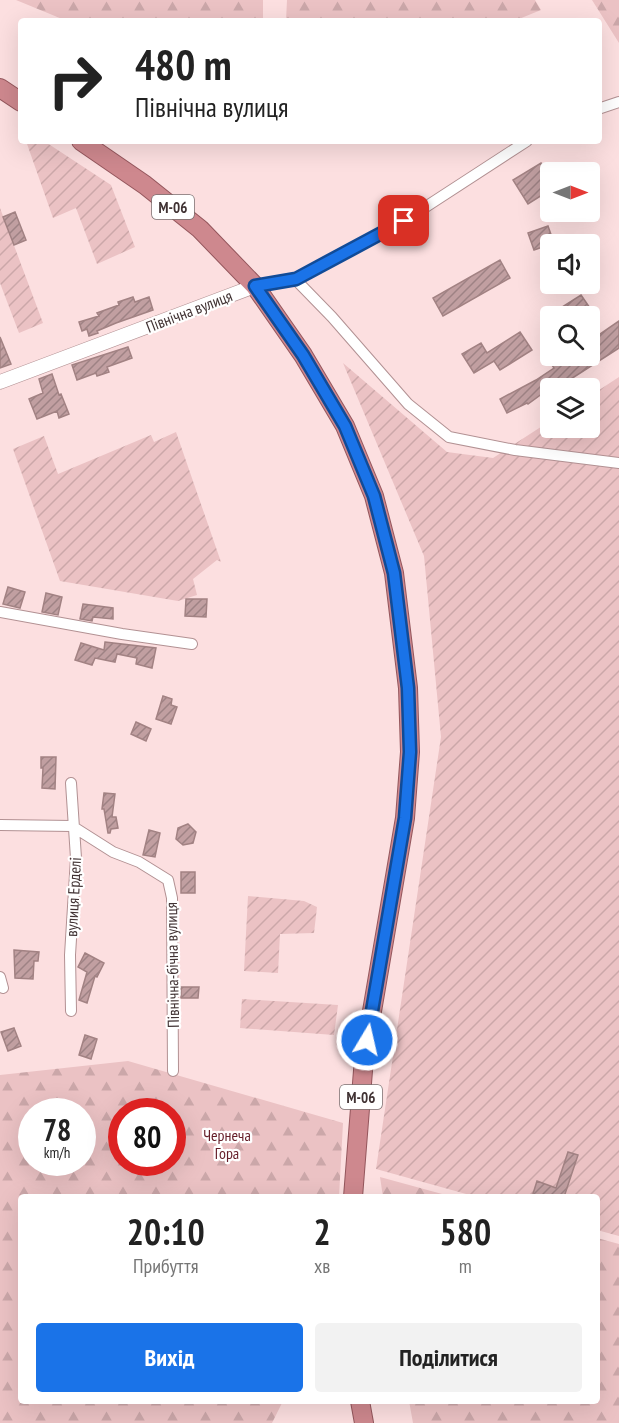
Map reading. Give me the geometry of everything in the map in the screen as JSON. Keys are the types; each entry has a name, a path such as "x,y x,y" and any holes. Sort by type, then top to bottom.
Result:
{"highway":[{"path":"0,88 18,100"},
{"name":"М-06","path":"85,144 145,185 200,229 255,286 303,355 345,426 374,496 394,573 408,688 410,752 405,818 364,1059 353,1194"},
{"path":"361,1404 364,1423"}],"street":[{"path":"602,108 619,102"},
{"name":"Північна вулиця","path":"0,382 255,286 296,279 404,221 522,144"},
{"path":"296,279 408,404 449,437 515,450 619,463"},
{"path":"0,612 192,644"},
{"name":"вулиця Ерделі","path":"71,783 72,826 76,858 70,955 71,1011"},
{"path":"0,825 72,826"},
{"name":"Північна-бічна вулиця","path":"72,826 118,854 139,862 168,880 172,898 173,1071"}],"green space":[{"path":"16,0 263,0 263,18 60,18"},
{"path":"287,0 535,0 541,10 521,18 286,18"},
{"path":"592,0 619,0 619,43"},
{"path":"27,144 49,144 111,185 135,247 97,264 76,208 53,218"},
{"path":"0,208 43,323 19,333 0,283"},
{"path":"343,363 447,452 493,458 540,427 540,438 600,438 600,389 619,377 619,1236 600,1231 600,1194 466,1194 376,1169 441,737 424,556"},
{"path":"176,432 221,562 217,560 193,579 197,595 178,601 60,581 13,449 44,436 58,474 151,435 154,442"},
{"path":"248,896 304,901 317,907 314,933 280,934 278,973 244,971"},
{"path":"242,999 338,1005 334,1035 240,1028"},
{"name":"Чернеча Гора","path":"128,1061 343,1123 339,1194 18,1194 18,1404 282,1404 272,1423 0,1423 0,1075"},
{"path":"380,1177 442,1194 383,1194"},
{"path":"600,1239 619,1244 619,1423 413,1423 410,1404 600,1404"}],"building":[{"path":"540,164 540,196 528,204 513,180"},
{"path":"15,212 26,240 14,245 3,217"},
{"path":"548,226 551,234 540,234 540,248 534,250 528,233"},
{"path":"500,260 510,278 443,316 433,298"},
{"path":"581,295 589,306 564,306"},
{"path":"133,297 135,302 149,297 153,310 116,323 89,336 87,329 82,331 79,322 99,316 97,313"},
{"path":"619,321 619,348 600,360 600,334"},
{"path":"520,332 532,350 500,370 494,361 474,373 462,354 481,343 487,353"},
{"path":"0,337 11,364 0,368"},
{"path":"128,347 132,358 107,367 109,372 97,376 96,373 77,380 72,365"},
{"path":"553,366 591,366 572,378 540,378 540,395 528,404 507,413 500,399 554,368"},
{"path":"52,374 69,414 59,418 57,411 37,419 29,399 43,393 39,379"},
{"path":"8,587 25,592 20,608 3,604"},
{"path":"46,593 62,597 58,615 42,612"},
{"path":"186,599 207,599 206,617 185,616"},
{"path":"83,604 113,608 113,619 93,617 92,621 80,619"},
{"path":"105,642 156,648 152,668 136,664 137,658 117,654 115,662 95,658 92,665 75,660 81,643 104,650"},
{"path":"163,696 172,699 171,705 177,707 171,724 156,719"},
{"path":"136,722 151,729 146,741 131,734"},
{"path":"41,757 56,757 55,789 42,788"},
{"path":"104,793 115,794 112,817 116,817 118,828 111,829 110,833 108,833 104,809 102,809"},
{"path":"188,824 196,832 193,843 183,845 176,839 178,828"},
{"path":"149,830 160,833 155,857 143,855"},
{"path":"181,872 195,872 195,893 181,893"},
{"path":"14,950 39,952 38,961 34,961 33,979 15,978"},
{"path":"85,953 104,963 97,977 95,976 87,1003 79,1000 87,972 78,967"},
{"path":"181,987 199,987 198,998 181,998"},
{"path":"14,1028 21,1046 8,1051 1,1032"},
{"path":"85,1035 97,1039 91,1059 79,1055"},
{"path":"568,1152 578,1155 565,1194 533,1194 537,1181 556,1188"}],"route":[{"path":"367,1040 405,818 410,752 408,688 394,573 374,496 345,426 303,355 255,286 296,279 404,221"}]}
